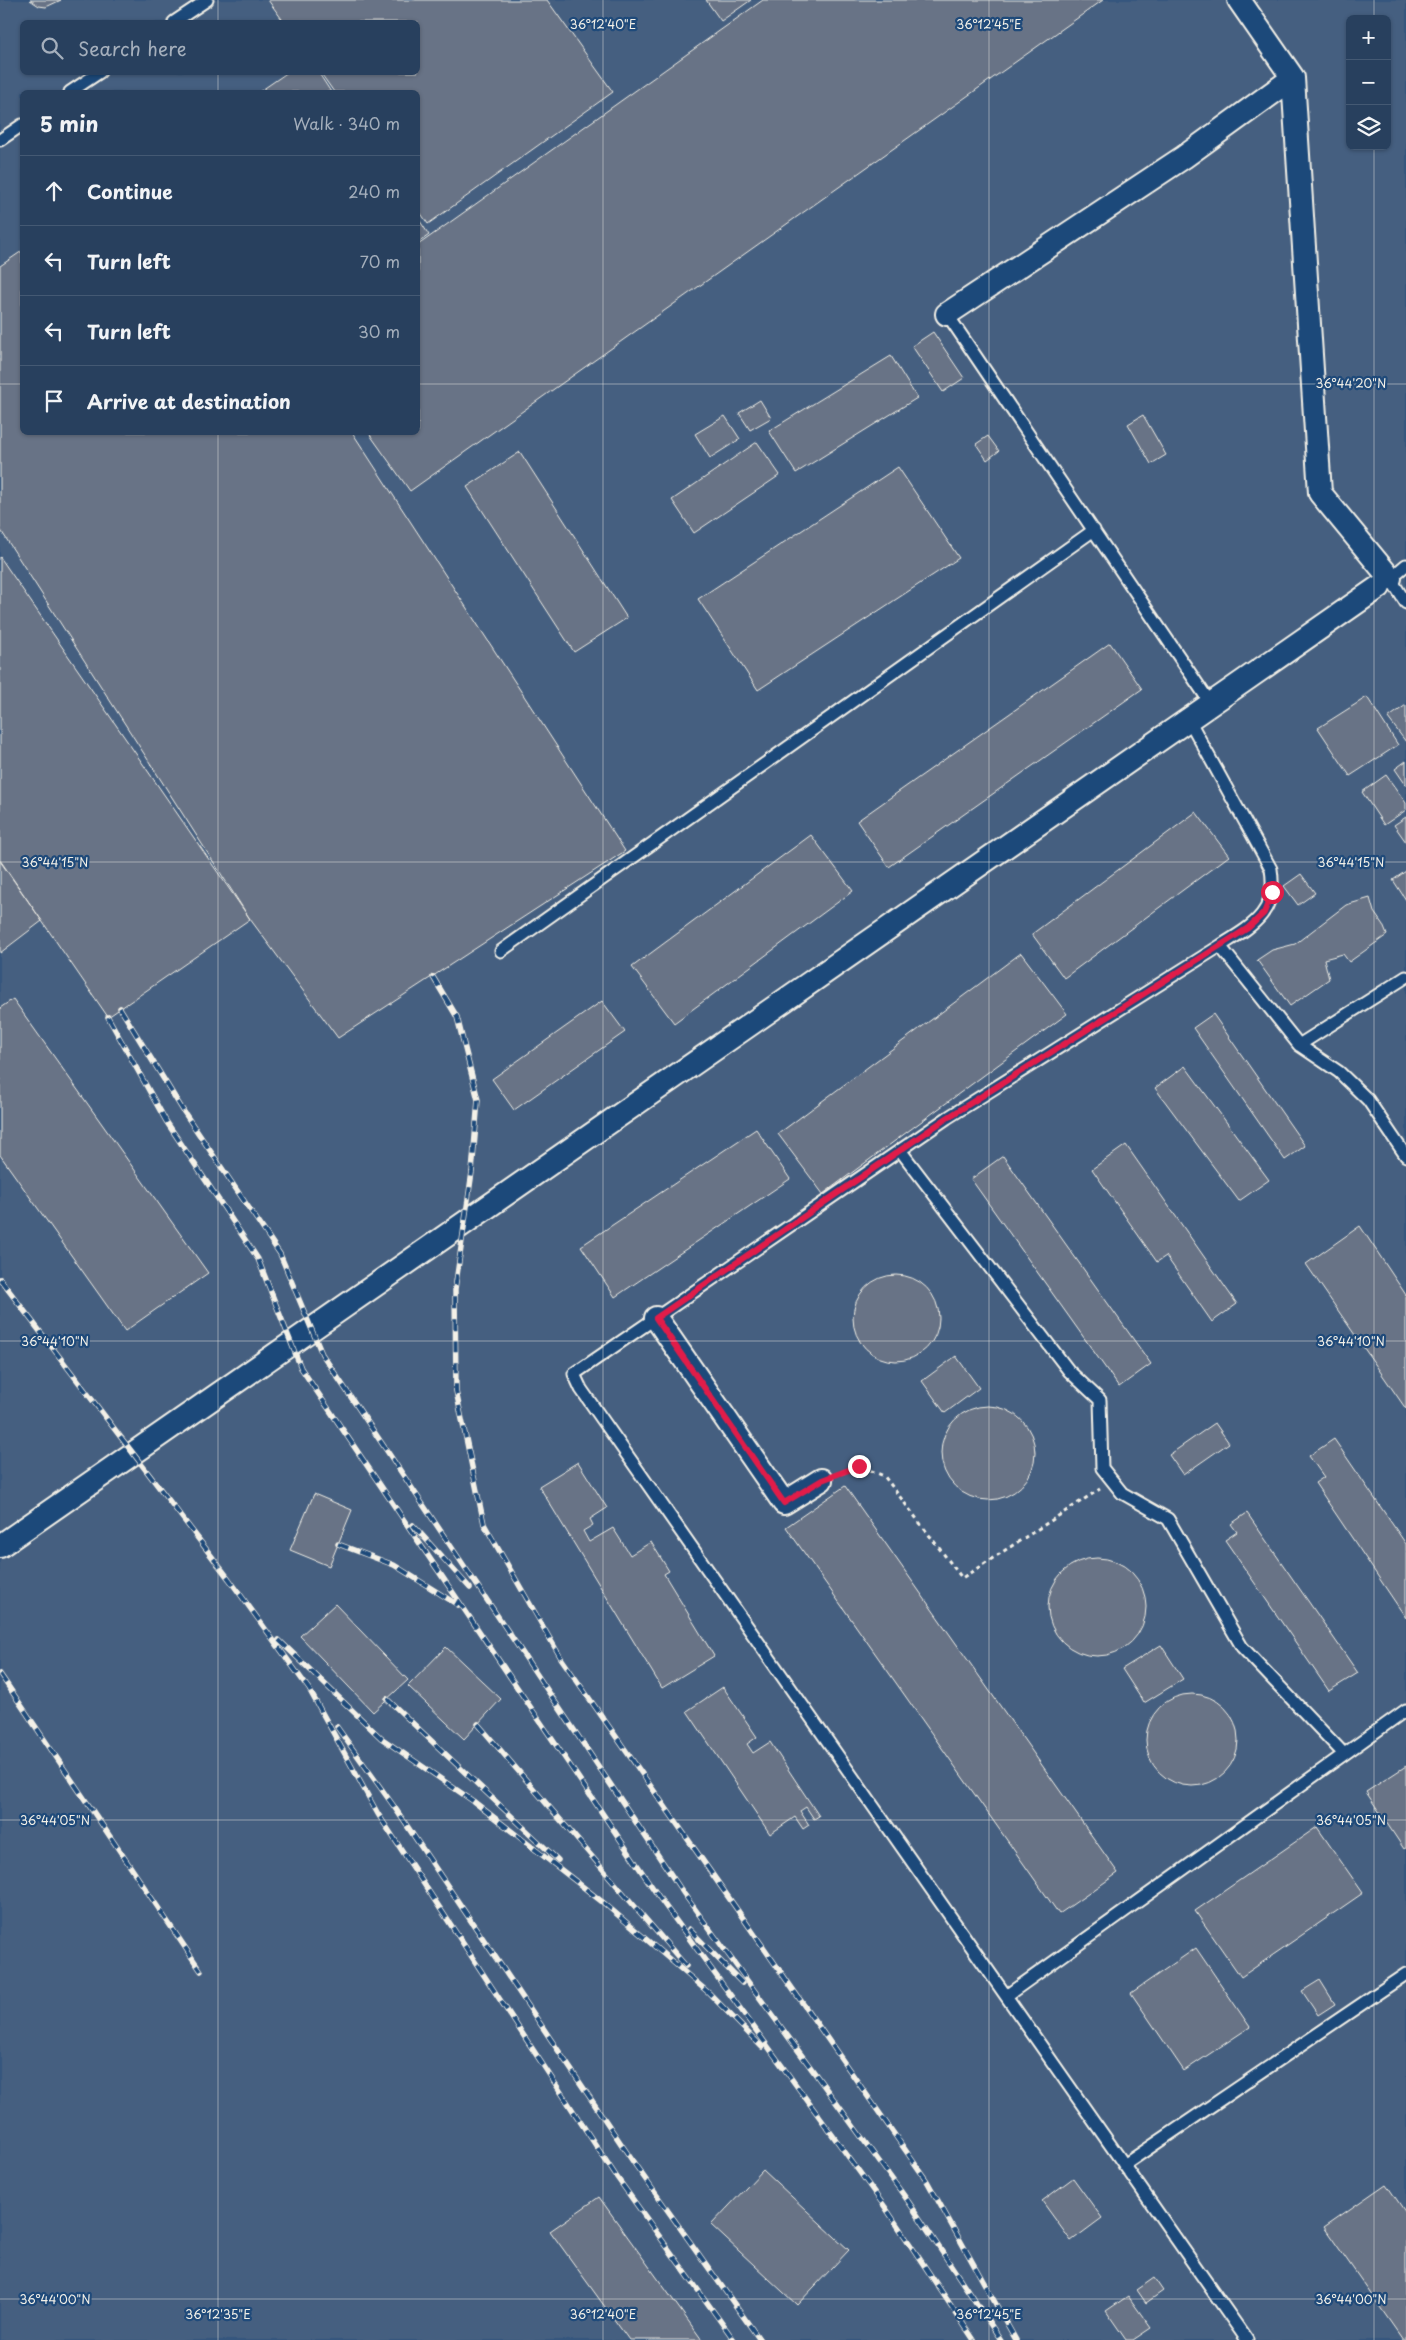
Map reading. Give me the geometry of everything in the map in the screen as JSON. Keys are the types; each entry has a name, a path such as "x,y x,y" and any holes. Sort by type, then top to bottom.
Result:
{"street":[{"path":"0,1546 1392,577 1320,493 1293,78 1239,0"},
{"path":"947,314 1184,157 1293,78"},
{"path":"656,1318 784,1503 822,1480"}],"lane":[{"path":"177,20 207,0"},
{"path":"73,90 96,75"},
{"path":"0,140 20,125"},
{"path":"947,314 1211,704"},
{"path":"501,951 1094,530"},
{"path":"1392,577 1406,603"},
{"path":"1189,720 1270,869 1272,881 1269,903 1264,913 1248,928 947,1118 574,1374 580,1389 1246,2340"},
{"path":"1220,946 1299,1044 1339,1072 1368,1100 1406,1156"},
{"path":"1299,1044 1405,980"},
{"path":"900,1150 1069,1371 1100,1400 1102,1468 1122,1492 1168,1519 1242,1647 1344,1754"},
{"path":"1006,1996 1406,1710"},
{"path":"1124,2165 1406,1974"}],"path":[{"path":"822,1480 859,1466 884,1476 962,1578 1112,1480"}],"shaded area":[{"path":"0,0 1406,0 1406,2340 0,2340"}],"building":[{"path":"30,0 61,0 46,7 39,6"},
{"path":"268,0 547,0 613,92 428,224 420,212 420,90 333,90 322,75 420,75 420,20 283,20"},
{"path":"706,0 751,0 721,21"},
{"path":"763,0 1103,0 410,491 370,435 420,435 420,244"},
{"path":"284,75 320,75 330,90 262,90"},
{"path":"420,221 429,235 420,242"},
{"path":"20,252 20,435 354,435 625,851 338,1038 250,919 0,529 0,266"},
{"path":"933,332 964,378 943,392 912,346"},
{"path":"891,356 917,398 796,473 769,431"},
{"path":"760,400 771,418 750,430 739,413"},
{"path":"1143,415 1166,455 1151,464 1128,424"},
{"path":"725,416 740,439 710,458 695,434"},
{"path":"988,436 999,451 987,460 976,444"},
{"path":"757,442 780,475 694,533 672,500"},
{"path":"520,452 627,618 574,652 467,487"},
{"path":"898,467 959,558 758,690 698,599"},
{"path":"0,557 250,919 108,1017 0,860"},
{"path":"1110,643 1142,689 889,867 857,821"},
{"path":"1367,697 1398,745 1350,776 1318,728"},
{"path":"1406,705 1406,742 1388,718"},
{"path":"1406,761 1406,785 1395,769"},
{"path":"1386,775 1406,803 1406,810 1384,825 1362,792"},
{"path":"1196,812 1229,856 1064,978 1032,934"},
{"path":"1406,817 1406,842 1394,825"},
{"path":"811,835 853,891 674,1023 632,967"},
{"path":"0,861 42,921 0,953"},
{"path":"1406,871 1406,900 1393,880"},
{"path":"1301,874 1315,893 1298,905 1284,886"},
{"path":"1370,898 1374,912 1387,935 1349,962 1343,954 1324,959 1329,979 1290,1006 1257,960 1272,950 1295,944 1346,905"},
{"path":"1021,953 1067,1014 823,1194 778,1134"},
{"path":"13,999 208,1273 125,1331 0,1155 0,1008"},
{"path":"602,1001 625,1032 514,1110 492,1079"},
{"path":"1213,1014 1305,1146 1285,1160 1193,1028"},
{"path":"1185,1066 1269,1180 1239,1201 1155,1088"},
{"path":"756,1129 790,1179 615,1297 581,1246"},
{"path":"1126,1145 1237,1304 1212,1322 1166,1256 1157,1262 1092,1169"},
{"path":"1003,1156 1151,1364 1119,1387 971,1179"},
{"path":"1360,1226 1406,1295 1406,1409 1306,1264"},
{"path":"896,1275 912,1279 926,1288 935,1302 939,1318 935,1334 926,1348 912,1357 896,1361 880,1357 866,1348 857,1334 853,1318 857,1302 866,1288 880,1279"},
{"path":"956,1356 979,1388 945,1413 922,1381"},
{"path":"988,1406 1006,1409 1021,1420 1032,1435 1035,1453 1032,1471 1021,1486 1006,1497 988,1500 970,1497 955,1486 944,1471 941,1453 944,1435 955,1420 970,1409"},
{"path":"1215,1423 1229,1443 1183,1475 1169,1455"},
{"path":"1334,1439 1406,1544 1406,1618 1315,1483 1324,1477 1309,1456"},
{"path":"578,1462 607,1508 590,1519 593,1525 583,1531 589,1542 613,1528 630,1555 651,1542 669,1571 664,1574 714,1656 662,1688 539,1486"},
{"path":"845,1486 1118,1873 1059,1914 786,1527"},
{"path":"314,1494 352,1510 329,1566 290,1550"},
{"path":"1247,1513 1358,1673 1329,1691 1225,1540 1237,1532 1231,1524"},
{"path":"1097,1558 1116,1562 1131,1573 1142,1588 1146,1607 1142,1626 1131,1641 1116,1652 1097,1656 1078,1652 1063,1641 1052,1626 1048,1607 1052,1588 1063,1573 1078,1562"},
{"path":"335,1604 408,1680 373,1712 300,1636"},
{"path":"1161,1645 1183,1679 1144,1703 1122,1669"},
{"path":"446,1647 501,1699 464,1739 408,1686"},
{"path":"723,1687 757,1737 747,1744 753,1753 770,1742 819,1816 814,1819 806,1807 800,1811 809,1825 803,1829 795,1817 770,1834 687,1711"},
{"path":"1192,1694 1210,1697 1225,1707 1235,1722 1238,1740 1235,1758 1225,1773 1210,1783 1192,1786 1174,1783 1159,1773 1149,1758 1146,1740 1149,1722 1159,1707 1174,1697"},
{"path":"1406,1766 1406,1848 1404,1849 1366,1792"},
{"path":"1317,1827 1363,1893 1241,1977 1195,1911"},
{"path":"1196,1948 1250,2027 1184,2071 1131,1993"},
{"path":"1320,1980 1335,2004 1318,2015 1302,1991"},
{"path":"763,2170 849,2250 797,2305 711,2225"},
{"path":"1073,2178 1102,2218 1071,2241 1042,2201"},
{"path":"1386,2184 1406,2213 1406,2340 1403,2340 1324,2227"},
{"path":"599,2197 702,2340 629,2340 550,2231"},
{"path":"1154,2278 1163,2291 1146,2303 1137,2290"},
{"path":"1128,2296 1151,2328 1133,2340 1126,2340 1106,2311"}],"railway":[{"path":"433,977 457,1017 478,1100 472,1172 455,1289 456,1391 484,1524 561,1658 927,2181 1016,2340"},
{"path":"120,1008 184,1112 280,1254 322,1354 684,1894 908,2201 1001,2340"},
{"path":"108,1017 166,1121 258,1259 301,1368 661,1900 885,2207 974,2340"},
{"path":"0,1279 229,1579 309,1689 378,1814 616,2176 734,2340"},
{"path":"413,1525 470,1588"},
{"path":"338,1544 394,1565 458,1605"},
{"path":"279,1640 381,1738 473,1801 605,1904 709,1993 762,2047"},
{"path":"0,1674 201,1971"},
{"path":"387,1699 558,1860"},
{"path":"478,1724 686,1966"},
{"path":"337,1727 393,1805 636,2166 760,2340"},
{"path":"689,1929 742,1983"}],"route":[{"path":"859,1466 822,1480 784,1503 656,1318 947,1118 1257,922 1269,903 1272,892"}]}
